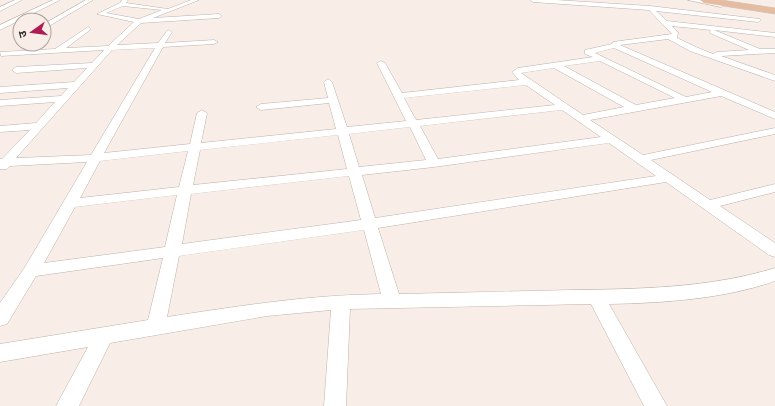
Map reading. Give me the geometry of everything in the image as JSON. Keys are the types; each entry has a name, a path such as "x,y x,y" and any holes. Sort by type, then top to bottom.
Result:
{"main road":[{"path":"704,0 773,11"},
{"path":"717,0 773,11"}],"street":[{"path":"0,9 19,0"},
{"path":"0,28 57,0"},
{"path":"52,22 90,0"},
{"path":"136,6 154,0"},
{"path":"2,165 110,48 140,20 196,0"},
{"path":"533,0 650,8 706,13 758,20"},
{"path":"691,0 773,11"},
{"path":"168,10 136,6 123,2 100,14 140,20 220,16"},
{"path":"650,8 675,33 675,36 620,43 616,44 615,46 588,52 599,59 683,99"},
{"path":"750,31 748,25 773,11"},
{"path":"664,22 775,34"},
{"path":"698,26 760,52"},
{"path":"57,51 88,29"},
{"path":"0,318 31,271 160,45 169,32"},
{"path":"670,37 683,44 774,77"},
{"path":"1,54 214,42"},
{"path":"615,46 775,116"},
{"path":"1,54 12,47"},
{"path":"709,54 775,51"},
{"path":"599,59 516,72 528,82 775,251"},
{"path":"381,63 434,163"},
{"path":"16,70 95,65"},
{"path":"555,65 633,108"},
{"path":"328,82 392,301"},
{"path":"399,96 528,82"},
{"path":"0,90 76,85"},
{"path":"581,118 722,93"},
{"path":"0,103 64,99"},
{"path":"261,107 333,100"},
{"path":"2,165 96,158 195,148 566,107"},
{"path":"156,327 202,113"},
{"path":"0,129 39,126"},
{"path":"640,159 775,131"},
{"path":"70,203 434,163 612,139"},
{"path":"31,271 370,224 669,178"},
{"path":"708,205 775,188"},
{"path":"0,352 267,309 341,302 640,296 720,288 755,281 775,274"},
{"path":"596,297 656,406"},
{"path":"335,406 341,302"},
{"path":"67,406 104,336"}]}
